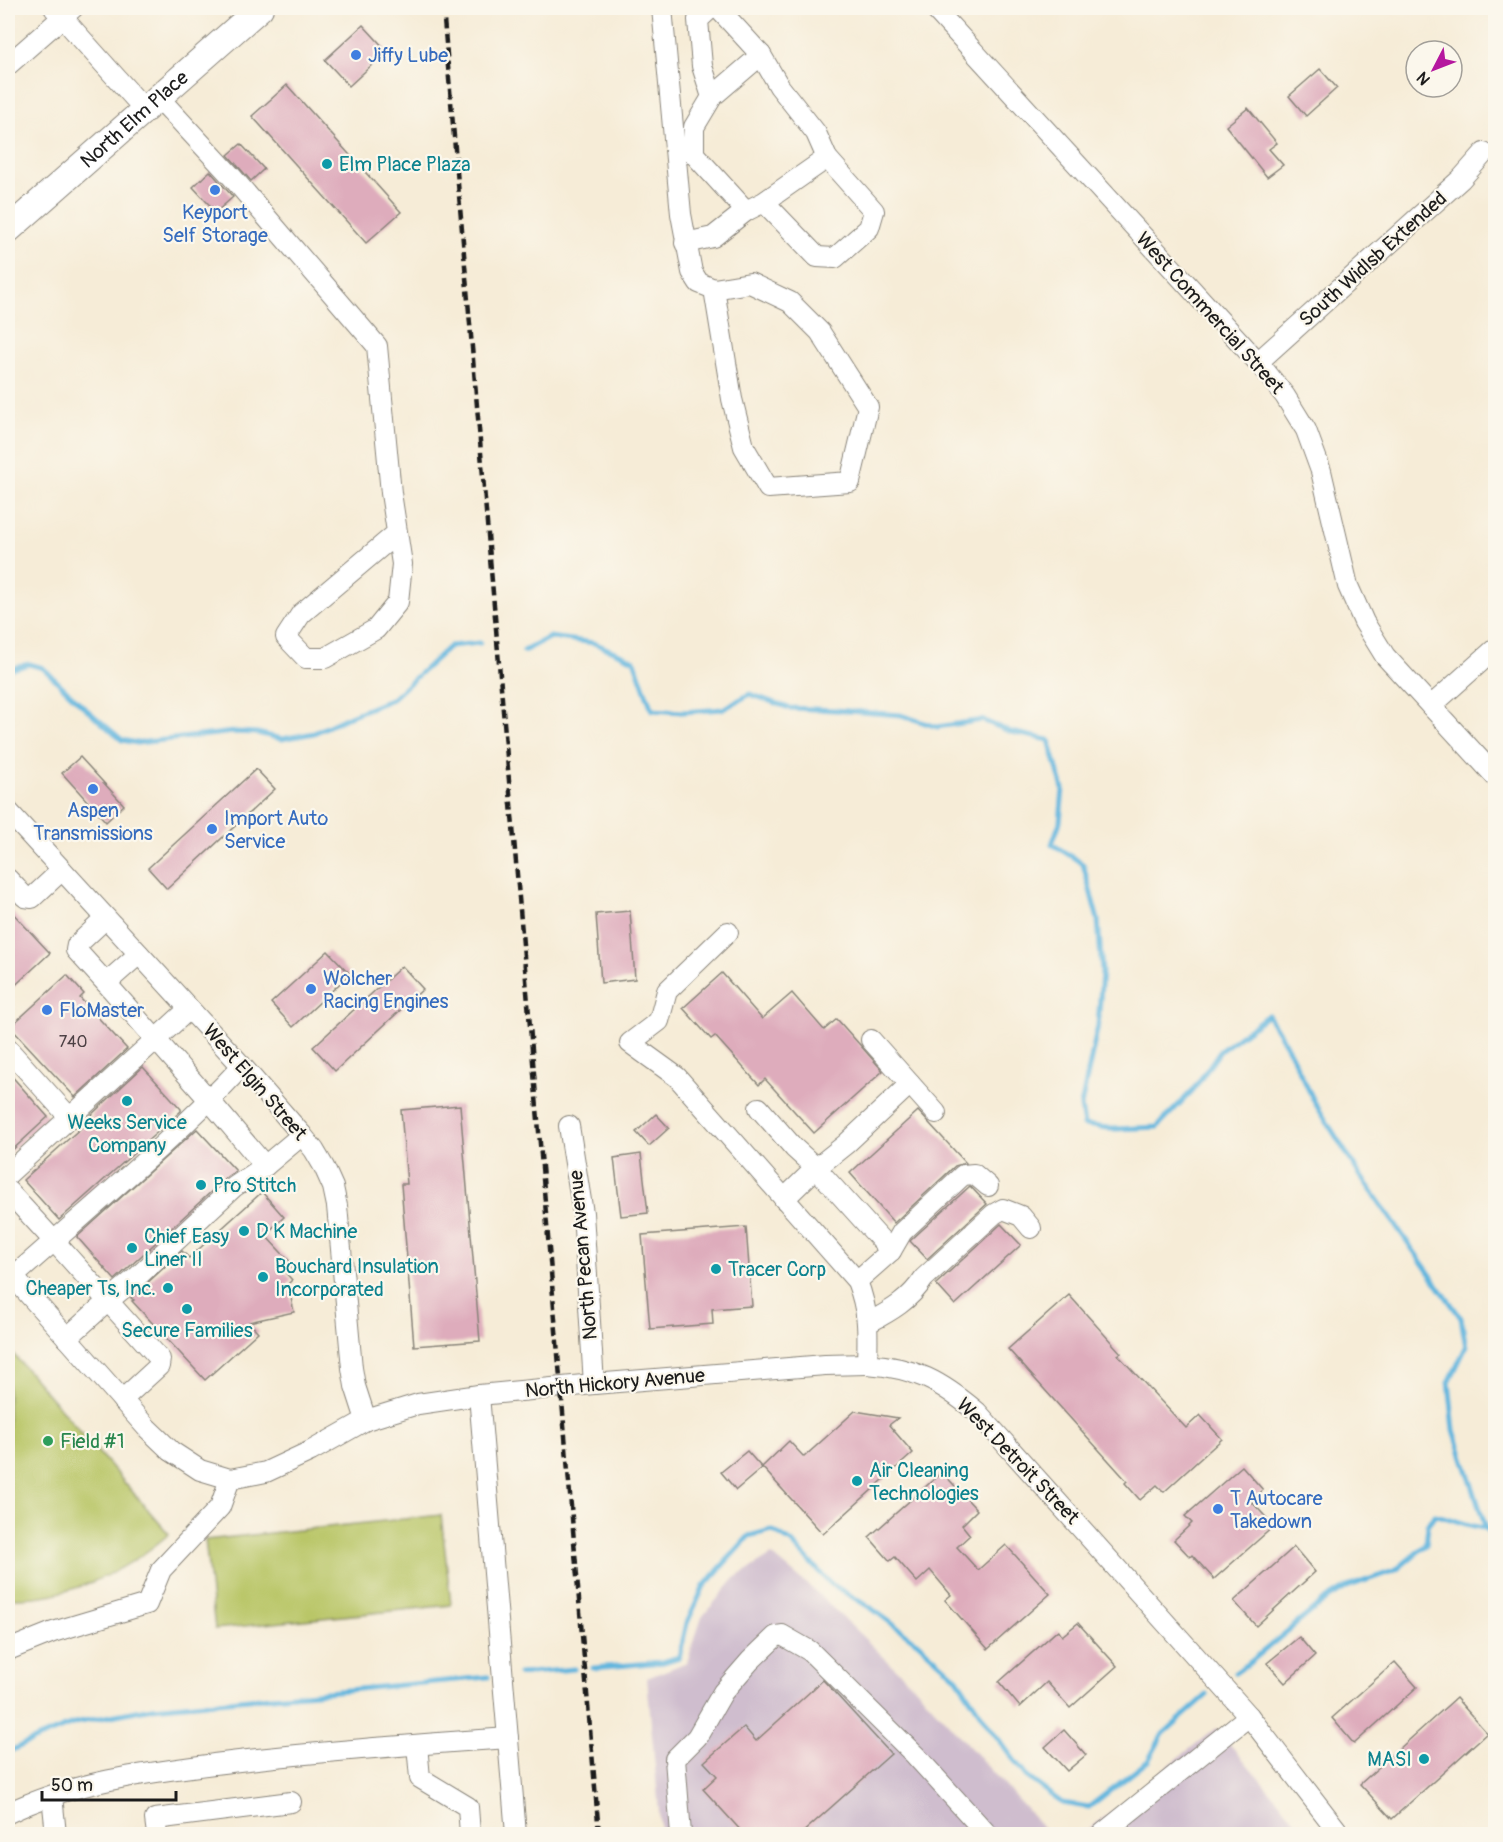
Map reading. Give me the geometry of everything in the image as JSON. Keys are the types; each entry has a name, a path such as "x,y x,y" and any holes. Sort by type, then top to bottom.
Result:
{"main road":[{"name":"North Elm Place","path":"8,230 260,8"}],"street":[{"path":"662,8 681,214 692,272 699,283 714,290 750,283 790,302 820,332 868,407 850,482 768,488 744,447 732,399 714,290"},
{"path":"711,8 698,21 702,66 712,97"},
{"path":"718,8 761,55 779,86 816,133 828,158 874,211 869,228 835,258 817,257 693,154 694,127 712,97 761,55"},
{"name":"West Commercial Street","path":"934,8 1258,362 1285,396 1305,430 1321,471 1348,586 1364,622 1385,656 1496,777"},
{"path":"8,65 63,10 152,104 232,177 377,346 391,493 402,564 398,602 376,629 325,658 306,658 286,637 301,614 397,533"},
{"name":"South Widlsb Extended","path":"1258,362 1461,179 1484,153"},
{"path":"685,243 713,237 828,158"},
{"path":"1431,706 1496,648"},
{"name":"West Elgin Street","path":"8,811 242,1066 314,1150 333,1187 337,1206 352,1368 366,1420"},
{"path":"8,879 25,897 32,898 62,870"},
{"path":"106,918 77,945 76,950 265,1166"},
{"path":"728,932 667,991 659,1021 630,1042 677,1077 857,1281 865,1302 868,1323 867,1364"},
{"path":"106,983 139,954"},
{"path":"8,1174 189,1009"},
{"path":"871,1040 936,1113"},
{"path":"8,1049 70,1118"},
{"path":"8,1650 53,1632 147,1604 161,1570 220,1507 230,1479 200,1470 171,1451 147,1428 10,1274 54,1241 127,1177 210,1101 242,1066"},
{"path":"784,1199 910,1084"},
{"path":"759,1108 891,1251"},
{"name":"North Pecan Avenue","path":"569,1126 583,1213 594,1384"},
{"path":"67,1338 234,1187 265,1166 302,1135"},
{"path":"857,1281 891,1251 902,1232 963,1175 974,1174 988,1186"},
{"path":"8,1191 160,1359 159,1366 122,1400"},
{"path":"868,1323 894,1310 917,1290 924,1278 994,1214 1003,1209 1021,1216 1031,1228"},
{"name":"North Hickory Avenue","path":"230,1479 266,1472 311,1451 366,1420 418,1404 479,1395 594,1384 825,1365 867,1364"},
{"name":"West Detroit Street","path":"867,1364 891,1366 921,1375 938,1383 977,1412 1249,1716 1340,1834"},
{"path":"479,1395 516,1834"},
{"path":"681,1834 675,1759 697,1737 723,1692 776,1636 782,1635 810,1651 915,1755 977,1831"},
{"path":"1101,1834 1249,1716"},
{"path":"8,1813 78,1787 147,1773 293,1754 508,1738"},
{"path":"417,1745 420,1778 468,1807 470,1834"},
{"path":"52,1796 56,1834"},
{"path":"157,1834 156,1819 291,1802"}],"shaded area":[{"path":"772,1555 816,1592 915,1687 1049,1834 661,1834 647,1678 687,1662 702,1617 736,1577"},
{"path":"1216,1728 1307,1834 1083,1834"}],"green space":[{"name":"Field #1","path":"8,1348 169,1534 133,1561 94,1581 52,1594 8,1598"},
{"path":"441,1515 451,1605 215,1629 205,1540"}],"building":[{"name":"Jiffy Lube","path":"363,25 387,51 349,86 325,60"},
{"path":"1320,69 1337,88 1306,116 1289,96"},
{"name":"Elm Place Plaza","path":"287,85 401,212 366,243 252,116"},
{"path":"1248,108 1277,143 1269,149 1283,165 1267,177 1226,126"},
{"path":"241,144 264,169 251,181 228,155"},
{"name":"Keyport Self Storage","path":"210,171 233,197 216,212 193,187"},
{"name":"Aspen Transmissions","path":"80,757 124,805 106,822 62,773"},
{"name":"Import Auto Service","path":"256,769 275,789 167,889 148,868"},
{"path":"8,908 50,953 8,992"},
{"path":"630,911 635,979 601,983 596,914"},
{"name":"Wolcher Racing Engines","path":"328,951 350,974 293,1027 271,1003"},
{"path":"402,966 423,989 335,1071 313,1047"},
{"path":"722,973 762,1019 792,993 824,1030 837,1019 883,1071 814,1133 765,1079 759,1085 715,1036 711,1039 683,1008"},
{"path":"67,975 84,994 80,998 127,1049 75,1097 10,1027"},
{"path":"143,1067 181,1111 59,1220 23,1180 93,1117 91,1115"},
{"path":"8,1072 48,1117 8,1154"},
{"path":"460,1105 480,1341 414,1346 401,1184 407,1184 401,1110"},
{"path":"918,1111 966,1163 955,1166 894,1223 850,1173"},
{"path":"656,1114 669,1128 649,1146 636,1132"},
{"path":"197,1129 236,1171 115,1280 77,1237"},
{"path":"641,1154 648,1213 621,1216 614,1158"},
{"path":"970,1186 987,1204 927,1259 910,1241"},
{"path":"262,1192 284,1217 265,1235 293,1265 285,1272 292,1280 288,1284 294,1312 249,1322 258,1332 205,1380 131,1298 182,1251 189,1258"},
{"path":"1001,1224 1021,1245 955,1305 936,1284"},
{"name":"Tracer Corp","path":"746,1227 752,1306 712,1309 713,1324 650,1329 642,1235"},
{"path":"1069,1295 1121,1353 1118,1355 1186,1428 1200,1415 1222,1439 1164,1492 1157,1485 1140,1500 1125,1483 1127,1481 1008,1349"},
{"path":"855,1411 898,1418 889,1425 913,1453 823,1534 762,1467 789,1441 804,1457"},
{"path":"747,1451 762,1468 736,1490 721,1472"},
{"path":"1242,1466 1263,1490 1251,1501 1274,1526 1214,1579 1192,1555 1190,1557 1174,1540 1192,1523 1185,1516"},
{"path":"942,1472 977,1510 962,1525 970,1535 957,1547 978,1570 1006,1545 1050,1594 988,1649 945,1600 951,1595 930,1570 917,1582 895,1557 890,1561 869,1537"},
{"path":"1294,1547 1315,1572 1256,1626 1234,1601"},
{"path":"1078,1623 1117,1666 1070,1708 1047,1682 1020,1707 999,1682 1058,1630 1062,1636"},
{"path":"1299,1637 1315,1656 1285,1683 1267,1663"},
{"path":"1395,1662 1417,1687 1354,1744 1332,1718"},
{"path":"823,1680 891,1754 801,1834 744,1834 703,1789 717,1776 704,1762 744,1727 756,1741"},
{"name":"MASI","path":"1456,1698 1487,1733 1392,1819 1360,1784"},
{"path":"1064,1730 1086,1755 1067,1771 1045,1747"}],"waterway":[{"path":"524,651 550,637 594,643 634,660 652,710 683,712 723,709 750,694 789,708 901,715 937,727 982,720 1011,732 1049,740 1063,789 1060,822 1052,844 1083,864 1098,920 1102,972 1098,1025 1081,1106 1084,1125 1116,1129 1157,1127 1193,1090 1220,1051 1268,1015 1288,1048 1315,1103 1358,1172 1461,1318 1466,1347 1449,1382 1454,1430 1486,1528 1496,1542"},
{"path":"8,670 29,664 43,668 122,740 137,743 234,732 257,733 282,739 314,733 392,699 450,646 480,643"},
{"path":"1235,1673 1324,1601 1347,1587 1396,1570 1426,1545 1428,1525 1435,1515 1486,1528"},
{"path":"593,1668 663,1662 679,1657 687,1623 704,1586 749,1536 772,1530 791,1542 831,1584 871,1608 918,1643 956,1677 1026,1776 1062,1803 1089,1807 1148,1761 1163,1734 1207,1695"},
{"path":"519,1674 574,1669"},
{"path":"8,1752 75,1723 152,1708 488,1677"}],"railway":[{"path":"443,8 599,1834"}],"place":[{"name":"Jiffy Lube","path":"356,55"},
{"name":"Elm Place Plaza","path":"327,164"},
{"name":"Keyport Self Storage","path":"215,190"},
{"name":"Aspen Transmissions","path":"93,789"},
{"name":"Import Auto Service","path":"212,829"},
{"name":"Wolcher Racing Engines","path":"311,989"},
{"name":"FloMaster","path":"47,1010"},
{"name":"Weeks Service Company","path":"127,1101"},
{"name":"Pro Stitch","path":"201,1185"},
{"name":"D K Machine","path":"244,1231"},
{"name":"Chief Easy Liner II","path":"132,1248"},
{"name":"Tracer Corp","path":"716,1269"},
{"name":"Bouchard Insulation Incorporated","path":"263,1277"},
{"name":"Cheaper Ts, Inc.","path":"168,1288"},
{"name":"Secure Families","path":"187,1309"},
{"name":"Field #1","path":"48,1441"},
{"name":"Air Cleaning Technologies","path":"857,1481"},
{"name":"T Autocare Takedown","path":"1218,1509"},
{"name":"MASI","path":"1424,1759"}]}
